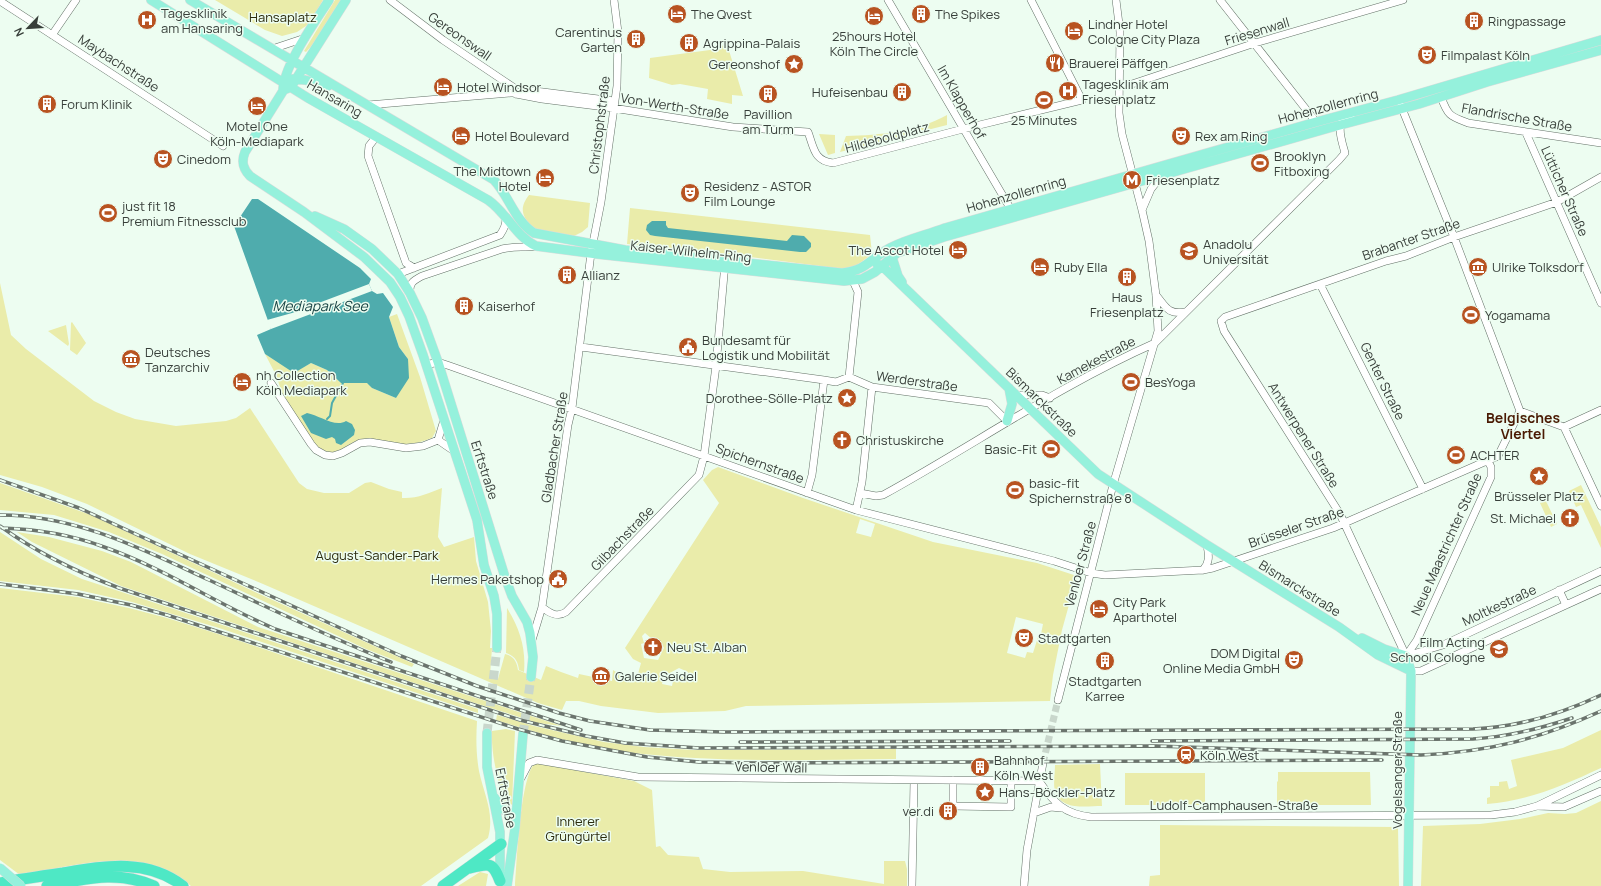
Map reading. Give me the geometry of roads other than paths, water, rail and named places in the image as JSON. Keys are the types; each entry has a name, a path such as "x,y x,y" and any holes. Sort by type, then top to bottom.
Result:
{"highway":[{"path":"444,886 501,844"},
{"path":"468,869 483,865 491,866 496,870 502,884"},
{"path":"0,883 95,868 125,866 138,867 161,873 172,878 183,886"},
{"path":"47,886 112,876 134,879 152,885"},
{"path":"129,886 137,884 152,885"}],"main road":[{"name":"Hansaring","path":"151,0 284,83 488,200 496,205 506,217"},
{"name":"Hansaring","path":"190,0 494,180 515,211"},
{"path":"329,0 292,61 284,83 245,152 242,158 244,169 255,180 304,212 344,230 372,249 398,274"},
{"path":"297,78 346,0"},
{"name":"Hohenzollernring","path":"880,255 900,244 945,228 1013,213 1134,179 1316,122 1398,100 1601,40"},
{"name":"Hohenzollernring","path":"1134,179 1162,175 1402,109 1487,82 1601,50"},
{"path":"284,83 304,67"},
{"path":"284,83 297,78 315,82 346,93"},
{"name":"Kaiser-Wilhelm-Ring","path":"515,211 528,229 534,233 552,238 593,243 625,250 853,281 862,279 879,269"},
{"name":"Erftstraße","path":"304,212 364,258 390,282 400,297 409,316 477,520 484,565 494,596 498,630 497,648"},
{"name":"Hohenzollernring","path":"879,269 897,253 1013,213"},
{"name":"Kaiser-Wilhelm-Ring","path":"506,217 518,234 527,242 536,246 591,253 842,273 857,270 880,255"},
{"path":"892,257 898,276 908,291"},
{"name":"Bismarckstraße","path":"871,262 908,291 1098,474 1207,545 1340,627 1378,655 1411,671"},
{"name":"Erftstraße","path":"398,274 410,293 422,318 438,362 505,576 512,596 527,622 532,642 532,677"},
{"path":"1007,421 1012,404 1009,388"},
{"name":"Bismarckstraße","path":"1340,627 1384,649 1406,656"},
{"name":"Vogelsanger Straße","path":"1406,656 1411,671 1408,886"},
{"name":"Erftstraße","path":"487,733 487,767 500,832 502,884"},
{"name":"Erftstraße","path":"502,884 515,828 523,734"},
{"path":"492,795 507,813 512,814 516,812"},
{"path":"501,844 515,828"},
{"path":"0,868 21,886"}],"street":[{"path":"52,35 76,0"},
{"name":"Gereonswall","path":"390,0 443,40 513,87 516,94"},
{"name":"Christophstraße","path":"591,253 601,202 617,86 618,32 614,0"},
{"name":"Im Klapperhof","path":"888,0 1013,213"},
{"path":"963,129 1082,100 1031,0"},
{"path":"1116,0 1120,32 1119,113 1122,134 1149,241 1156,295 1158,325 1155,343"},
{"path":"1220,0 1316,122"},
{"name":"Friesenwall","path":"1119,86 1132,84 1255,43 1404,0"},
{"name":"Maybachstraße","path":"0,1 223,146"},
{"path":"272,49 305,38"},
{"name":"Von-Werth-Straße","path":"367,105 516,94 542,99 614,105 733,126 808,132 818,158"},
{"name":"Flandrische Straße","path":"1441,97 1446,110 1452,116 1468,123 1526,133 1601,143"},
{"path":"1398,100 1414,135 1520,411 1564,426 1601,410"},
{"path":"1155,343 1345,153 1341,136 1341,125 1342,121 1354,112"},
{"name":"Hildeboldplatz","path":"818,158 822,161 833,163 963,129"},
{"name":"Lütticher Straße","path":"1526,133 1601,303"},
{"path":"376,137 369,146 368,156 406,263 414,268"},
{"path":"1142,210 1151,189 1162,175"},
{"name":"Brabanter Straße","path":"1225,317 1386,261 1406,256 1454,237 1557,202 1601,177"},
{"path":"398,274 500,235 506,223 506,217"},
{"path":"410,293 410,287 413,281 422,276 509,247 536,246"},
{"name":"Gladbacher Straße","path":"532,642 542,607 568,425 581,347 591,253"},
{"name":"Gilbachstraße","path":"542,607 553,614 561,615 566,612 699,475 704,456 716,366 725,264"},
{"path":"581,347 836,382 849,378 858,292 853,281"},
{"name":"Genter Straße","path":"1320,284 1423,489"},
{"path":"1156,295 1170,311 1174,313 1185,312"},
{"name":"Antwerpener Straße","path":"1225,317 1221,322 1224,331 1340,514 1406,656"},
{"name":"Kamekestraße","path":"860,493 876,496 883,494 1007,421 1119,360 1155,343"},
{"name":"Venloer Straße","path":"1058,700 1113,485 1155,343"},
{"path":"426,365 438,362"},
{"name":"Spichernstraße","path":"438,362 572,408 856,510 1054,561 1090,573"},
{"name":"Werderstraße","path":"849,378 872,388 989,403 1007,421"},
{"path":"807,493 812,475 824,380"},
{"path":"271,383 311,444 316,450 325,455 333,456 342,453 360,443 370,442 406,448 423,446 438,440"},
{"path":"856,510 860,493 872,388"},
{"name":"Kamekestraße","path":"1016,395 1042,395 1050,398"},
{"name":"Brüsseler Straße","path":"1090,573 1105,574 1203,570 1344,524 1498,456 1520,411"},
{"path":"438,440 444,420"},
{"path":"1564,426 1601,506"},
{"path":"438,440 454,451"},
{"name":"Neue Maastrichter Straße","path":"1406,656 1417,640 1490,477 1490,467 1488,461"},
{"path":"1203,570 1209,559 1207,545"},
{"name":"Moltkestraße","path":"1406,656 1443,645 1601,571"},
{"path":"1411,671 1422,671 1601,589"},
{"path":"1559,590 1566,605"},
{"name":"Venloer Wall","path":"518,785 528,763 537,760 638,777 914,781 1040,781"},
{"path":"1024,886 1027,850 1043,763"},
{"path":"1537,806 1601,775"},
{"path":"953,780 953,806 1010,808 1011,780"},
{"path":"912,886 914,781"},
{"name":"Ludolf-Camphausen-Straße","path":"1040,781 1048,794 1060,808 1077,816 1091,817 1491,815 1515,812 1537,806"},
{"path":"1537,806 1564,807 1601,791"},
{"path":"1034,813 1051,807 1060,808"}],"water":[{"name":"Mediapark See","path":"252,199 258,199 360,268 371,279 369,284 372,291 377,294 383,293 393,307 389,317 399,347 408,359 409,378 396,398 372,388 367,383 341,383 327,370 311,363 294,373 265,354 257,335 271,329 234,226"},
{"path":"652,221 666,221 668,228 787,241 792,235 804,236 811,243 811,247 806,252 800,252 655,236 650,235 646,230 647,225"},
{"path":"307,413 332,422 342,423 346,421 352,424 355,430 354,435 341,445 336,443 335,439 332,437 326,439 311,433 301,416"}],"waterway":[{"path":"327,419 330,416 332,403 343,383"}],"tunnel":[{"path":"487,733 497,648"},
{"path":"523,734 531,677"},
{"path":"1043,763 1058,700"}],"railway":[{"path":"0,480 79,508 401,656 477,686 559,713 590,721 650,730 724,732 1473,729 1506,726 1555,714 1601,695"},
{"path":"0,515 55,521 82,527 108,536 159,557 391,662"},
{"path":"0,526 28,545 58,561 119,588 520,720 586,736 625,743 699,748 1156,746 1421,755 1469,751 1513,742 1556,729 1601,711"},
{"path":"2,528 54,533 104,547 148,565 232,609 275,629 581,730"},
{"path":"0,584 78,594 131,605 167,615 518,729 562,741 647,757 699,762 758,763 1382,760"},
{"path":"1152,741 1473,739 1523,732 1572,718"},
{"path":"740,742 1010,741"}],"place":[{"name":"The Qvest","path":"677,14"},
{"name":"The Spikes","path":"921,14"},
{"name":"25hours Hotel Köln The Circle","path":"874,16"},
{"name":"Tagesklinik am Hansaring","path":"147,20"},
{"name":"Ringpassage","path":"1474,21"},
{"name":"Lindner Hotel Cologne City Plaza","path":"1074,31"},
{"name":"Carentinus Garten","path":"636,39"},
{"name":"Agrippina-Palais","path":"689,43"},
{"name":"Filmpalast Köln","path":"1427,55"},
{"name":"Brauerei Päffgen","path":"1055,63"},
{"name":"Gereonshof","path":"794,64"},
{"name":"Hotel Windsor","path":"443,87"},
{"name":"Tagesklinik am Friesenplatz","path":"1068,91"},
{"name":"Hufeisenbau","path":"902,92"},
{"name":"Pavillion am Turm","path":"768,94"},
{"name":"25 Minutes","path":"1044,100"},
{"name":"Forum Klinik","path":"47,104"},
{"name":"Motel One Köln-Mediapark","path":"257,106"},
{"name":"Hotel Boulevard","path":"461,136"},
{"name":"Rex am Ring","path":"1181,136"},
{"name":"Cinedom","path":"163,159"},
{"name":"Brooklyn Fitboxing","path":"1260,163"},
{"name":"The Midtown Hotel","path":"545,178"},
{"name":"Friesenplatz","path":"1132,180"},
{"name":"Residenz - ASTOR Film Lounge","path":"690,193"},
{"name":"just fit 18 Premium Fitnessclub","path":"108,213"},
{"name":"The Ascot Hotel","path":"958,250"},
{"name":"Anadolu Universität","path":"1189,251"},
{"name":"Ruby Ella","path":"1040,267"},
{"name":"Ulrike Tolksdorf","path":"1478,267"},
{"name":"Allianz","path":"567,275"},
{"name":"Haus Friesenplatz","path":"1127,277"},
{"name":"Kaiserhof","path":"464,306"},
{"name":"Yogamama","path":"1471,315"},
{"name":"Bundesamt für Logistik und Mobilität","path":"688,347"},
{"name":"Deutsches Tanzarchiv","path":"131,359"},
{"name":"nh Collection Köln Mediapark","path":"242,382"},
{"name":"BesYoga","path":"1131,382"},
{"name":"Dorothee-Sölle-Platz","path":"847,398"},
{"name":"Christuskirche","path":"842,440"},
{"name":"Basic-Fit","path":"1051,449"},
{"name":"ACHTER","path":"1456,455"},
{"name":"Brüsseler Platz","path":"1539,476"},
{"name":"basic-fit Spichernstraße 8","path":"1015,490"},
{"name":"St. Michael","path":"1570,518"},
{"name":"Hermes Paketshop","path":"558,579"},
{"name":"City Park Aparthotel","path":"1099,609"},
{"name":"Stadtgarten","path":"1024,638"},
{"name":"Neu St. Alban","path":"653,647"},
{"name":"Film Acting School Cologne","path":"1499,649"},
{"name":"DOM Digital Online Media GmbH","path":"1294,660"},
{"name":"Stadtgarten Karree","path":"1105,661"},
{"name":"Galerie Seidel","path":"601,676"},
{"name":"Köln West","path":"1186,755"},
{"name":"Bahnhof Köln West","path":"980,767"},
{"name":"Hans-Böckler-Platz","path":"985,792"},
{"name":"ver.di","path":"948,811"}],"district":[{"name":"Belgisches Viertel","path":"1523,426"}],"park label":[{"name":"Hansaplatz","path":"283,17"},
{"name":"August-Sander-Park","path":"377,555"},
{"name":"Innerer Grüngürtel","path":"578,828"}]}
